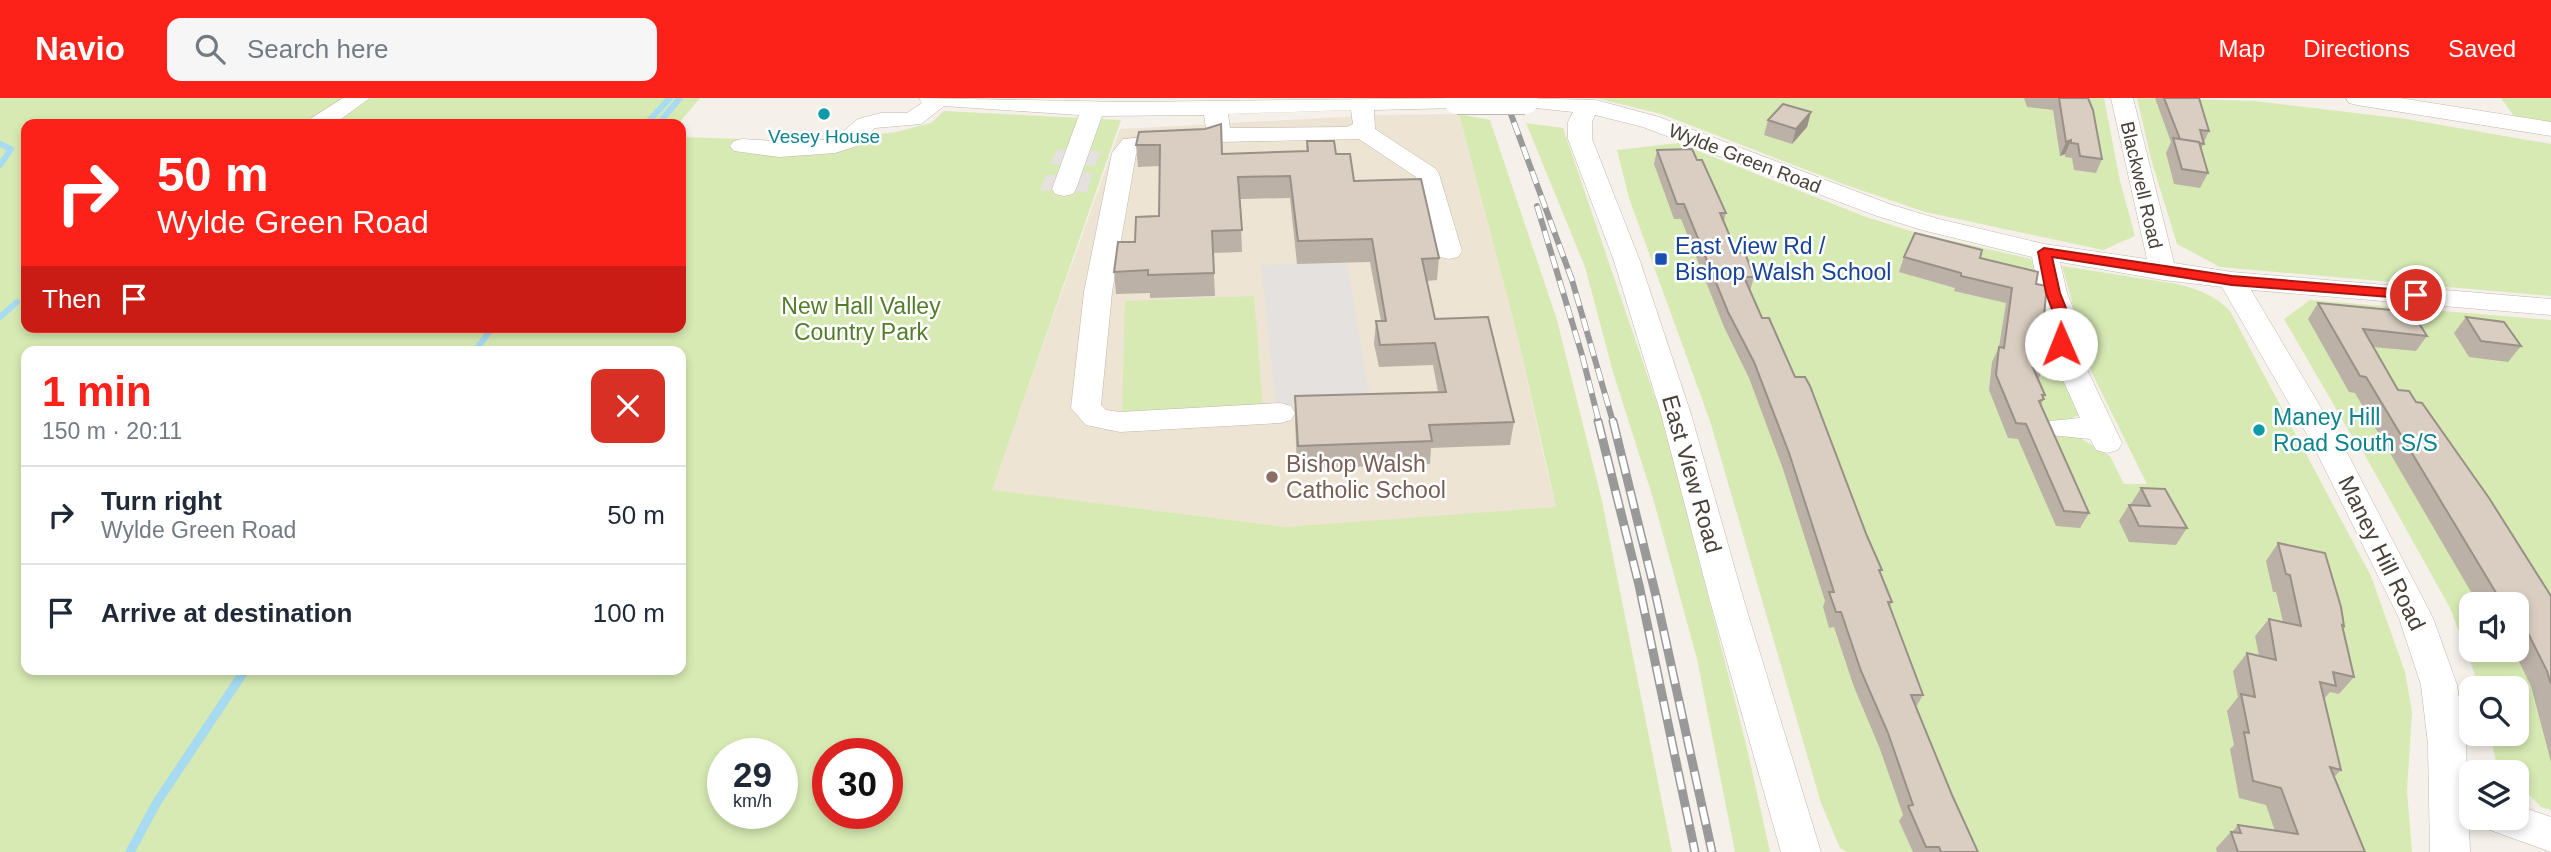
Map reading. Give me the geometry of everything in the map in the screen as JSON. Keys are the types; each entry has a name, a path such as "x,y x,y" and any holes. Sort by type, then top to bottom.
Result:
{"street":[{"name":"Blackwell Road","path":"2122,98 2163,272"},
{"path":"2357,98 2551,129"},
{"path":"318,119 358,99"},
{"name":"Wylde Green Road","path":"934,99 979,104 1093,109 1217,122 1362,103 1525,101 1588,105 1651,122 1883,210 1931,225 2044,252 2232,281 2551,307"},
{"path":"742,146 770,150 844,143 869,122 898,122 919,117 934,99"},
{"path":"1280,413 1120,422 1097,418 1086,408 1098,292 1124,153 1131,144 1206,141 1217,122 1351,134 1365,127 1362,103"},
{"name":"East View Road","path":"1588,105 1580,122 1580,139 1627,261 1676,414 1727,601 1803,851"},
{"path":"1064,189 1093,109"},
{"path":"1361,130 1427,174 1449,251"},
{"path":"2044,252 2053,293 2064,323 2061,344 2103,436 2061,428"},
{"name":"Maney Hill Road","path":"2232,281 2327,443 2416,618 2440,685 2447,744 2459,802 2450,852"},
{"path":"2529,827 2551,835"}],"shaded area":[{"name":"Bishop Walsh Catholic School","path":"1459,114 1517,334 1545,462 1640,850 872,852 880,829 903,829 903,758 991,491 1120,129 1379,115"},
{"path":"1057,149 1101,151 1095,166 1083,165 1080,172 1093,173 1087,192 1040,190 1046,175 1062,175 1065,165 1050,164"},
{"path":"1347,263 1371,402 1276,405 1261,265"}],"green space":[{"name":"New Hall Valley Country Park","path":"0,98 700,98 682,119 21,119 21,333 686,333 686,137 768,140 766,147 896,132 931,123 944,111 1121,120 992,490 1285,527 1556,507 1517,334 1459,114 1490,120 1557,320 1602,501 1672,852 0,852"},
{"path":"1596,98 2104,98 2120,181 2135,236 2103,250 1925,212 1846,185 1661,114"},
{"path":"2137,98 2254,101 2406,119 2551,144 2551,296 2220,267 2177,244 2151,159"},
{"path":"2501,98 2551,98 2551,122 2514,116"},
{"path":"1526,123 1563,128 1664,424 1747,748 1770,852 1735,852 1697,659 1653,498 1613,372 1585,267"},
{"path":"1678,143 1866,217 1914,232 2031,259 2081,414 2068,420 2077,436 2110,456 2124,484 2147,484 2092,373 2062,266 2177,284 2199,291 2224,305 2230,311 2371,576 2405,672 2412,712 2407,791 2412,852 1847,852 1840,848 1821,803 1710,421 1629,198 1617,150"},
{"path":"1254,296 1263,408 1122,414 1125,301"},
{"path":"2310,300 2551,320 2551,810 2541,807 2529,794 2529,760 2496,760 2493,746 2529,746 2529,676 2476,676 2470,662 2529,662 2529,592 2459,592 2459,632 2450,608 2356,439 2284,319"}],"building":[{"path":"2059,98 2088,98 2093,110 2102,159 2080,156 2078,144 2071,143 2071,140 2066,142"},
{"path":"2164,98 2199,98 2209,131 2200,130 2204,144 2180,139"},
{"path":"1783,104 1811,112 1796,129 1768,120"},
{"path":"1221,124 1222,154 1308,151 1307,141 1334,141 1336,154 1350,154 1354,181 1421,179 1439,258 1422,259 1435,319 1488,317 1514,422 1429,425 1432,441 1298,446 1295,396 1446,392 1435,343 1380,345 1376,321 1386,321 1372,239 1298,241 1290,176 1238,177 1242,230 1212,231 1214,273 1148,275 1148,270 1114,272 1118,242 1135,242 1136,217 1159,216 1160,145 1136,145 1139,132 1205,129"},
{"path":"2173,138 2199,142 2208,173 2182,169"},
{"path":"1692,149 1697,160 1702,160 1726,213 1720,213 1737,253 1745,253 1754,277 1744,277 1762,318 1769,318 1795,377 1805,377 1810,386 1882,570 1879,570 1892,602 1888,602 1923,695 1911,695 1978,852 1941,852 1939,847 1926,847 1908,806 1913,805 1888,733 1861,671 1841,612 1836,612 1829,592 1834,592 1789,453 1754,362 1728,312 1684,204 1677,204 1657,150"},
{"path":"1915,233 1982,250 1980,258 2038,272 2036,284 2047,286 2041,343 2046,344 2042,371 2033,368 2045,395 2042,395 2044,399 2039,401 2089,513 2064,511 2026,424 2016,423 1996,375 1999,347 2004,348 2012,288 1961,276 1961,273 1904,257"},
{"path":"2318,303 2412,312 2427,336 2363,329 2398,390 2409,391 2416,402 2422,403 2489,498 2551,596 2551,684 2529,635 2529,592 2496,592 2366,377 2360,376"},
{"path":"2466,317 2504,322 2521,346 2481,341"},
{"path":"2141,488 2165,489 2187,528 2139,526 2129,505 2150,506"},
{"path":"2278,543 2325,553 2341,607 2344,626 2342,625 2354,677 2333,672 2336,686 2320,682 2341,770 2330,767 2365,852 2238,852 2231,832 2241,833 2238,825 2298,834 2281,788 2253,781 2244,732 2249,733 2241,694 2255,697 2247,653 2276,660 2269,619 2301,626 2290,575 2286,574"}],"waterway":[{"path":"651,119 670,98"},
{"path":"662,119 680,98"},
{"path":"0,144 11,149 0,165"},
{"path":"0,317 17,302"},
{"path":"479,346 488,333"},
{"path":"130,852 157,802 242,675"}],"railway":[{"path":"1505,98 1572,280 1613,422"},
{"path":"1537,206 1582,355 1599,422"},
{"path":"1598,421 1639,585 1695,852"},
{"path":"1613,421 1656,596 1712,852"}],"place":[{"name":"Vesey House","path":"824,114"},
{"name":"East View Rd / Bishop Walsh School","path":"1661,259"},
{"name":"Maney Hill Road South S/S","path":"2259,430"},
{"name":"Bishop Walsh Catholic School","path":"1272,477"}],"route":[{"path":"2061,344 2064,323 2053,293 2044,252 2232,281 2416,295"}]}
